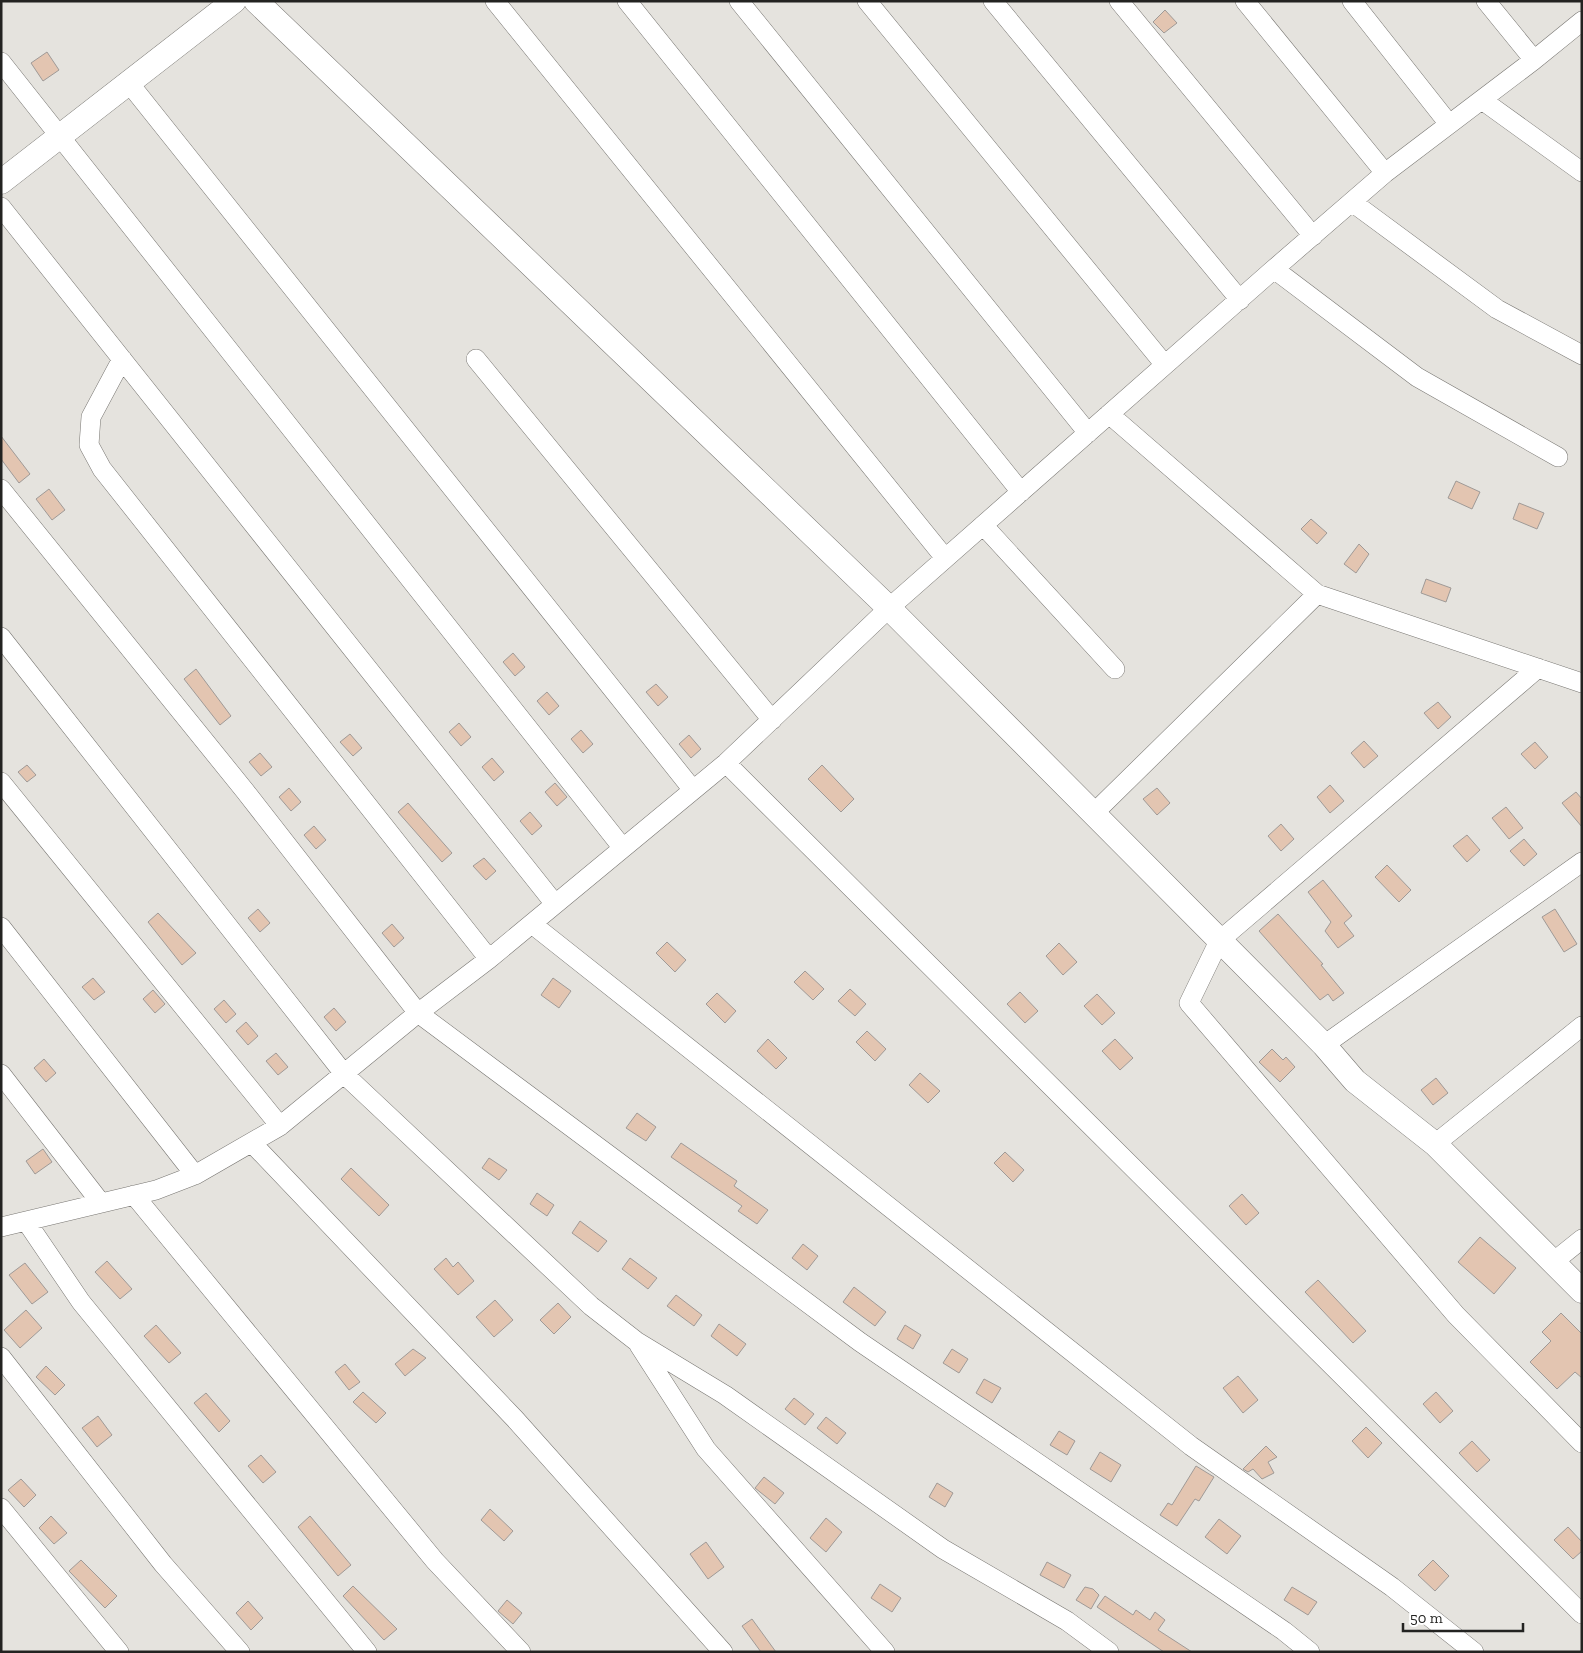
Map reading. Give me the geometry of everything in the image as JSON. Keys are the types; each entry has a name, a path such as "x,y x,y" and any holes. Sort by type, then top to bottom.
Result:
{"street":[{"path":"1,182 234,1"},
{"path":"256,1 888,608 1324,1045 1355,1081 1435,1144 1582,1291"},
{"path":"495,1 945,558"},
{"path":"627,1 1021,492"},
{"path":"739,1 1088,433"},
{"path":"866,1 1166,365"},
{"path":"994,1 1240,300"},
{"path":"1119,1 1313,236"},
{"path":"1245,1 1385,173"},
{"path":"1352,1 1449,124"},
{"path":"1486,1 1534,60"},
{"path":"2,1226 156,1190 196,1175 280,1126 418,1013 490,959 622,847 726,763 888,608 1385,173 1582,22"},
{"path":"1,62 61,135 622,847"},
{"path":"129,83 692,790"},
{"path":"1482,100 1582,172"},
{"path":"1352,202 1497,309 1582,355"},
{"path":"1,206 555,904"},
{"path":"1274,269 1417,378 1558,458"},
{"path":"122,359 91,417 89,445 102,469 490,959"},
{"path":"476,359 772,720"},
{"path":"1109,414 1317,594 1582,683"},
{"path":"1,489 245,791 418,1013 860,1342 1284,1631 1310,1652"},
{"path":"983,525 1115,669"},
{"path":"1093,814 1317,594"},
{"path":"1,637 345,1074 591,1306 636,1341 725,1395 943,1549 1067,1621 1109,1652"},
{"path":"1538,668 1219,941 1189,1003 1456,1315 1582,1444"},
{"path":"726,763 1582,1614"},
{"path":"1,782 280,1126"},
{"path":"1324,1045 1582,862"},
{"path":"532,924 1191,1446 1392,1586 1474,1652"},
{"path":"1,927 196,1175"},
{"path":"1435,1144 1582,1026"},
{"path":"1,1074 101,1203"},
{"path":"252,1143 514,1419 723,1652"},
{"path":"134,1195 435,1561 521,1652"},
{"path":"26,1221 81,1302 367,1652"},
{"path":"1552,1263 1582,1239"},
{"path":"636,1341 706,1449 885,1652"},
{"path":"1,1357 163,1564 240,1652"},
{"path":"1,1508 119,1652"}],"building":[{"path":"1165,10 1177,23 1164,33 1153,22"},
{"path":"47,52 59,70 43,81 31,63"},
{"path":"1,436 30,474 19,483 1,459"},
{"path":"1456,481 1480,492 1472,509 1448,498"},
{"path":"49,489 65,510 52,520 36,499"},
{"path":"1519,503 1544,513 1537,529 1513,519"},
{"path":"1311,519 1327,533 1317,544 1301,529"},
{"path":"1359,544 1369,554 1356,573 1344,564"},
{"path":"1426,579 1451,588 1446,602 1421,593"},
{"path":"513,653 525,667 515,676 503,662"},
{"path":"196,669 231,716 220,725 184,679"},
{"path":"656,684 668,697 658,706 646,692"},
{"path":"547,692 559,706 549,715 537,701"},
{"path":"1438,702 1451,717 1438,729 1424,713"},
{"path":"459,723 471,737 461,746 449,732"},
{"path":"581,730 593,744 583,753 571,739"},
{"path":"350,734 362,748 353,756 340,742"},
{"path":"689,735 701,749 691,758 679,744"},
{"path":"1364,741 1378,756 1364,768 1351,753"},
{"path":"1535,742 1548,757 1535,769 1521,754"},
{"path":"260,753 272,767 261,776 249,762"},
{"path":"492,758 504,772 494,781 482,767"},
{"path":"27,765 36,775 27,782 18,772"},
{"path":"822,765 854,799 841,812 808,779"},
{"path":"555,783 567,797 557,806 545,792"},
{"path":"1330,785 1344,801 1330,813 1317,797"},
{"path":"289,788 301,802 291,811 279,797"},
{"path":"1157,788 1170,803 1157,815 1143,799"},
{"path":"1576,792 1582,799 1582,827 1562,803"},
{"path":"408,803 452,853 442,862 398,812"},
{"path":"1506,807 1523,828 1509,839 1492,818"},
{"path":"530,812 542,826 532,835 520,821"},
{"path":"1281,824 1294,839 1281,851 1268,836"},
{"path":"314,826 326,840 316,849 304,835"},
{"path":"1467,835 1480,850 1467,862 1453,846"},
{"path":"1524,839 1537,854 1524,866 1510,851"},
{"path":"484,858 496,871 486,880 473,866"},
{"path":"1387,865 1411,890 1399,902 1375,877"},
{"path":"1323,880 1352,916 1344,923 1354,936 1338,948 1325,931 1331,922 1308,892"},
{"path":"258,909 270,923 260,932 248,918"},
{"path":"1555,909 1577,944 1564,952 1542,917"},
{"path":"158,913 196,953 182,965 148,922"},
{"path":"1278,914 1323,964 1321,965 1344,993 1333,1001 1328,994 1320,1000 1259,931"},
{"path":"392,924 404,938 394,947 382,933"},
{"path":"667,942 686,960 675,972 656,953"},
{"path":"1059,943 1077,962 1063,975 1046,956"},
{"path":"805,971 824,989 813,1000 794,982"},
{"path":"93,978 105,992 94,1000 82,987"},
{"path":"553,978 571,991 559,1008 541,995"},
{"path":"850,989 866,1004 855,1016 838,1001"},
{"path":"153,990 165,1004 155,1013 143,999"},
{"path":"1020,992 1038,1011 1025,1023 1007,1004"},
{"path":"717,993 736,1011 725,1023 706,1004"},
{"path":"1097,994 1115,1013 1102,1025 1084,1006"},
{"path":"224,1000 236,1014 226,1023 214,1009"},
{"path":"334,1008 346,1022 336,1031 324,1017"},
{"path":"246,1022 258,1036 248,1045 236,1031"},
{"path":"867,1031 886,1049 875,1061 856,1042"},
{"path":"768,1039 787,1058 776,1069 757,1051"},
{"path":"1115,1039 1133,1058 1120,1070 1102,1051"},
{"path":"1272,1049 1283,1060 1286,1057 1295,1067 1280,1082 1259,1062"},
{"path":"276,1053 288,1067 278,1075 266,1061"},
{"path":"44,1059 56,1073 46,1082 34,1068"},
{"path":"920,1073 940,1091 928,1103 909,1085"},
{"path":"1436,1078 1448,1093 1433,1105 1421,1090"},
{"path":"637,1113 656,1127 646,1141 626,1128"},
{"path":"681,1143 737,1181 734,1186 768,1210 757,1224 738,1211 742,1206 671,1157"},
{"path":"43,1149 52,1162 35,1174 26,1161"},
{"path":"1005,1152 1024,1170 1013,1182 994,1163"},
{"path":"489,1158 507,1170 499,1180 482,1168"},
{"path":"351,1168 389,1205 379,1216 341,1179"},
{"path":"537,1193 554,1205 547,1216 530,1204"},
{"path":"1242,1194 1259,1213 1246,1225 1229,1206"},
{"path":"580,1221 607,1241 598,1252 572,1233"},
{"path":"1480,1237 1516,1268 1494,1294 1458,1262"},
{"path":"803,1244 818,1256 807,1270 792,1258"},
{"path":"446,1258 453,1267 458,1262 474,1281 458,1295 434,1269"},
{"path":"630,1258 657,1278 648,1289 622,1269"},
{"path":"107,1261 132,1289 120,1299 95,1272"},
{"path":"25,1263 48,1292 32,1304 9,1275"},
{"path":"1318,1280 1366,1331 1353,1343 1305,1292"},
{"path":"854,1287 886,1312 875,1326 843,1302"},
{"path":"676,1295 702,1315 694,1326 667,1306"},
{"path":"495,1300 513,1320 494,1337 476,1317"},
{"path":"558,1303 571,1317 554,1334 540,1320"},
{"path":"26,1310 42,1328 20,1348 4,1330"},
{"path":"1561,1313 1582,1334 1582,1378 1575,1372 1557,1389 1530,1362 1551,1341 1542,1332"},
{"path":"719,1324 746,1344 737,1356 711,1336"},
{"path":"156,1325 181,1353 169,1363 144,1336"},
{"path":"905,1325 921,1335 913,1349 897,1339"},
{"path":"413,1349 426,1358 405,1376 395,1364"},
{"path":"952,1349 968,1359 959,1373 943,1363"},
{"path":"345,1364 360,1382 349,1390 335,1372"},
{"path":"46,1366 65,1385 55,1395 36,1377"},
{"path":"1238,1376 1258,1400 1243,1413 1223,1388"},
{"path":"984,1379 1001,1388 992,1403 976,1393"},
{"path":"363,1392 386,1413 376,1423 353,1402"},
{"path":"1436,1392 1453,1411 1440,1423 1423,1404"},
{"path":"206,1393 230,1421 219,1432 194,1403"},
{"path":"794,1398 814,1414 805,1425 785,1409"},
{"path":"98,1416 112,1435 97,1447 82,1428"},
{"path":"826,1417 846,1433 837,1444 817,1428"},
{"path":"1366,1427 1382,1443 1368,1458 1352,1441"},
{"path":"1059,1431 1075,1441 1067,1455 1050,1445"},
{"path":"1472,1441 1490,1460 1477,1472 1459,1453"},
{"path":"1266,1446 1277,1457 1268,1462 1274,1473 1262,1479 1253,1469 1248,1472 1243,1469"},
{"path":"1100,1452 1121,1465 1111,1482 1090,1469"},
{"path":"261,1455 276,1472 263,1483 248,1466"},
{"path":"1196,1466 1214,1477 1199,1501 1195,1499 1177,1526 1160,1515 1168,1503 1172,1505"},
{"path":"764,1477 784,1493 775,1504 755,1488"},
{"path":"21,1479 36,1495 24,1507 8,1490"},
{"path":"937,1483 953,1493 945,1507 929,1497"},
{"path":"490,1509 513,1531 504,1541 481,1520"},
{"path":"51,1516 67,1533 54,1544 39,1528"},
{"path":"310,1516 351,1565 338,1576 298,1527"},
{"path":"826,1518 842,1532 826,1552 810,1538"},
{"path":"1219,1519 1241,1536 1227,1554 1205,1537"},
{"path":"1568,1527 1582,1542 1582,1551 1573,1559 1554,1540"},
{"path":"706,1542 724,1567 708,1579 690,1554"},
{"path":"81,1560 117,1596 105,1608 69,1571"},
{"path":"1433,1560 1449,1576 1435,1591 1418,1575"},
{"path":"1047,1562 1071,1575 1064,1588 1040,1575"},
{"path":"880,1584 901,1598 892,1612 871,1598"},
{"path":"353,1586 397,1629 384,1640 343,1596"},
{"path":"1085,1587 1093,1589 1099,1595 1091,1609 1076,1600"},
{"path":"1292,1587 1317,1602 1308,1615 1284,1600"},
{"path":"1105,1596 1133,1615 1136,1610 1150,1620 1155,1612 1165,1620 1158,1630 1192,1652 1164,1652 1097,1607"},
{"path":"507,1600 522,1613 513,1624 498,1611"},
{"path":"248,1601 263,1618 251,1630 236,1613"},
{"path":"752,1619 776,1652 761,1652 742,1626"}]}
